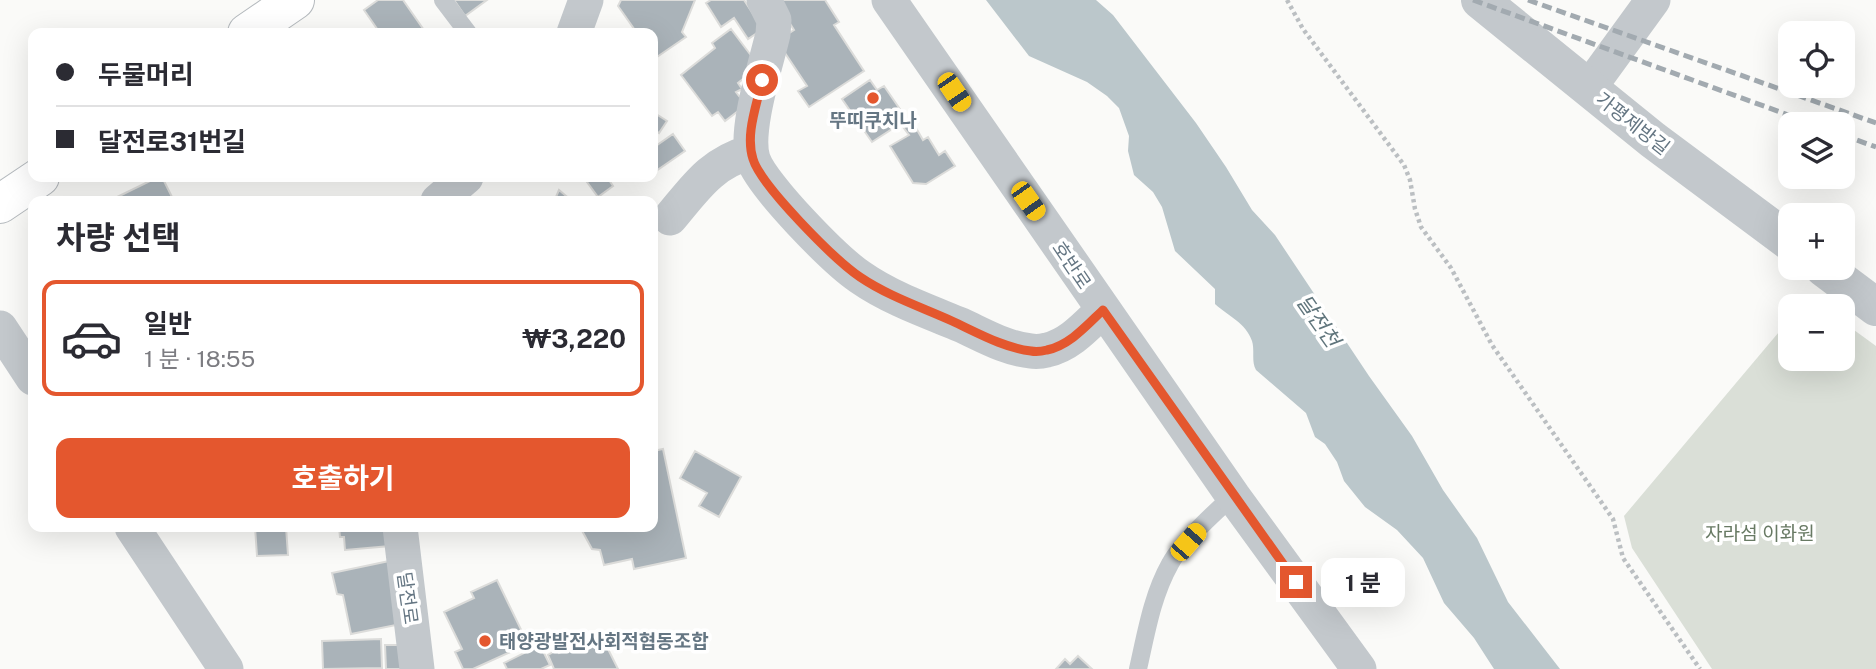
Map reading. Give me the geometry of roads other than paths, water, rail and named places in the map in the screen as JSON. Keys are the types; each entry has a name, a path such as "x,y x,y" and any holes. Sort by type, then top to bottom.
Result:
{"main road":[{"path":"0,204 33,182"}],"street":[{"path":"576,28 586,0"},
{"path":"764,0 774,20 773,34 751,127 751,152 762,176 802,223 859,276 883,291 994,340 1032,351 1049,350 1064,344 1103,310"},
{"name":"호반로","path":"889,0 1233,496 1359,669"},
{"name":"가평제방길","path":"1480,0 1653,140 1778,233"},
{"path":"1589,88 1653,0"},
{"path":"670,218 711,170 751,152"},
{"path":"444,196 460,182"},
{"path":"1840,280 1876,307"},
{"path":"0,328 28,370"},
{"path":"135,532 226,669"},
{"name":"달전로","path":"401,532 417,669"}],"lane":[{"path":"443,0 464,28"},
{"path":"1138,669 1150,615 1170,563 1206,521 1233,496"}],"water":[{"name":"달전천","path":"986,0 1096,0 1113,15 1196,123 1252,210 1275,235 1412,436 1443,490 1477,538 1508,602 1560,669 1494,669 1474,638 1444,603 1423,558 1397,530 1365,507 1344,481 1337,462 1325,444 1315,437 1306,413 1256,370 1252,341 1246,329 1215,304 1215,289 1175,251 1162,207 1153,192 1134,175 1128,151 1129,136 1119,108 1087,82 1029,56"}],"railway":[{"path":"1473,0 1780,112"},
{"path":"1528,0 1876,123"},
{"path":"1855,139 1876,147"}],"place":[{"name":"뚜띠쿠치나","path":"873,98"},
{"name":"태양광발전사회적협동조합","path":"485,641"}],"park label":[{"name":"자라섬 이화원","path":"1760,533"}]}
